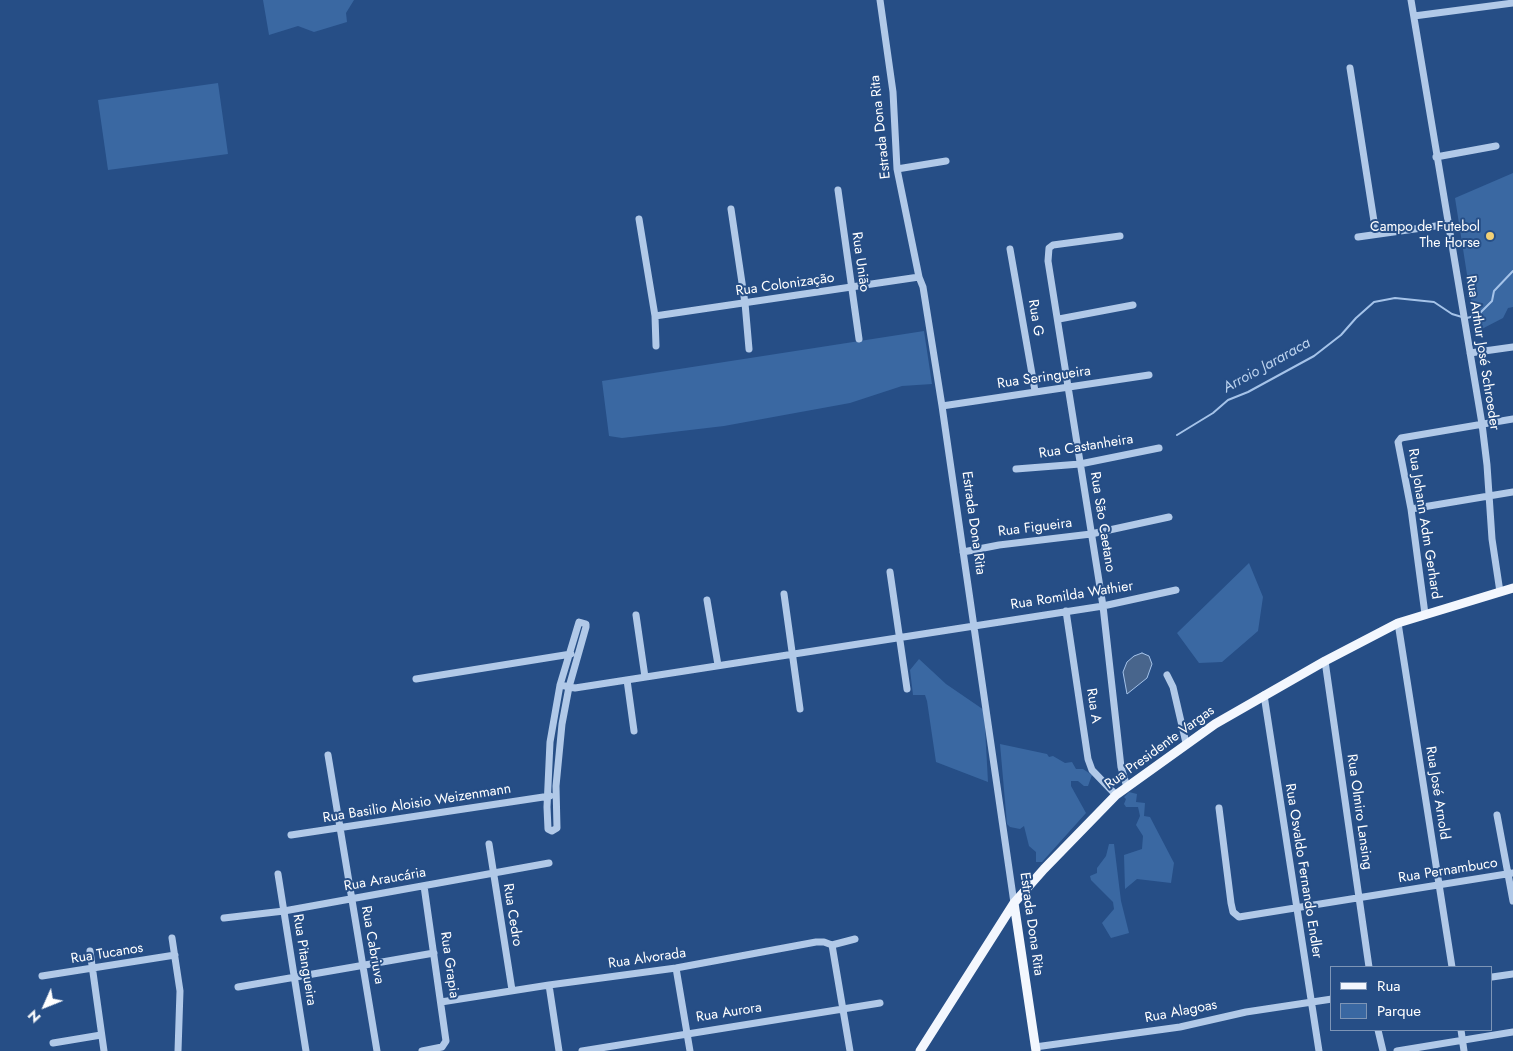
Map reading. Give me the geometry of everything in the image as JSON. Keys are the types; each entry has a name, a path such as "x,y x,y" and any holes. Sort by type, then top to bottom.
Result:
{"main road":[{"name":"Rua Presidente Vargas","path":"920,1051 1014,903 1044,868 1126,786 1186,743 1264,695 1398,623 1513,588"},
{"name":"Estrada Dona Rita","path":"1014,903 1036,1049"}],"street":[{"name":"Estrada Dona Rita","path":"880,0 894,113 897,169 919,277 923,287 942,406 1014,903"},
{"name":"Rua Arthur José Schroeder","path":"1411,0 1436,157 1450,224 1463,322 1482,424 1487,465 1488,498 1500,592"},
{"path":"1414,16 1488,4 1513,3"},
{"path":"1350,68 1376,234"},
{"path":"1436,157 1496,146"},
{"path":"897,169 946,161"},
{"name":"Rua União","path":"838,190 850,288 859,338"},
{"path":"731,209 745,303 749,349"},
{"path":"639,219 655,316 656,346"},
{"path":"1358,237 1450,224"},
{"name":"Rua São Caetano","path":"1120,236 1053,245 1049,248 1048,261 1059,319 1068,388 1103,606 1120,757 1126,786"},
{"name":"Rua G","path":"1010,249 1035,391"},
{"name":"Rua Colonização","path":"655,316 919,277"},
{"path":"1059,319 1133,305"},
{"path":"1470,353 1513,347"},
{"name":"Rua Seringueira","path":"942,406 1149,375"},
{"path":"1482,424 1513,419"},
{"name":"Rua Johann Adm Gerhard","path":"1426,614 1411,509 1398,442 1401,438 1482,424"},
{"name":"Rua Castanheira","path":"1016,469 1080,464 1159,448"},
{"path":"1411,509 1488,498 1513,492"},
{"name":"Rua Figueira","path":"963,552 999,545 1091,534 1169,517"},
{"path":"890,572 907,689"},
{"name":"Rua Romilda Wathier","path":"560,685 575,688 627,680 973,624 1103,606 1176,590"},
{"path":"784,594 800,709"},
{"path":"707,600 718,665"},
{"name":"Rua A","path":"1066,611 1088,759 1092,770 1116,794"},
{"path":"636,615 645,677"},
{"path":"583,622 586,627 577,656 569,687 559,744 556,797 557,828 552,831 548,829 547,796 550,742 560,685 568,654 578,624 583,622"},
{"name":"Rua José Arnold","path":"1398,623 1452,966"},
{"path":"416,679 568,654 577,656"},
{"name":"Rua Olmiro Lansing","path":"1325,661 1369,966"},
{"path":"1167,674 1186,743"},
{"path":"627,680 634,731"},
{"name":"Rua Osvaldo Fernando Endler","path":"1264,695 1319,1051"},
{"name":"Rua Cabriuva","path":"328,755 377,1051"},
{"name":"Rua Basilio Aloisio Weizenmann","path":"290,835 340,829 547,796 556,797"},
{"name":"Rua Pernambuco","path":"1219,808 1233,912 1239,917 1511,874"},
{"path":"1497,815 1511,874 1513,901"},
{"name":"Rua Cedro","path":"488,844 512,990"},
{"name":"Rua Araucária","path":"224,918 284,911 549,864"},
{"name":"Rua Pitangueira","path":"278,874 306,1051"},
{"name":"Rua Grapia","path":"422,1051 442,1048 446,1041 424,886"},
{"path":"172,938 180,991 178,1051"},
{"name":"Rua Alvorada","path":"441,1002 512,990 676,968 816,942 832,945 854,939"},
{"path":"832,945 850,1051"},
{"path":"90,951 104,1051"},
{"path":"238,987 434,953"},
{"name":"Rua Tucanos","path":"42,976 92,970 174,955"},
{"path":"676,968 690,1051"},
{"path":"1493,977 1513,974"},
{"path":"549,985 559,1051"},
{"name":"Rua Alagoas","path":"1036,1049 1180,1027 1246,1012 1330,999"},
{"name":"Rua Aurora","path":"582,1051 880,1003"},
{"path":"1378,1031 1383,1051"},
{"path":"1461,1031 1464,1051"},
{"path":"1397,1051 1513,1032"},
{"path":"54,1043 101,1035"}],"green space":[{"path":"263,0 354,0 346,13 347,22 314,32 298,26 269,35"},
{"path":"218,83 228,154 108,170 98,100"},
{"path":"1513,173 1513,307 1508,308 1503,318 1476,332 1455,198"},
{"path":"924,331 932,384 902,386 850,403 724,426 622,438 609,436 602,381"},
{"path":"1249,563 1263,597 1258,631 1222,662 1199,663 1177,633"},
{"path":"919,659 946,684 984,710 988,782 936,762 925,695 913,695 910,670"},
{"path":"1000,744 1047,754 1049,757 1053,756 1065,763 1072,762 1076,769 1083,769 1092,775 1088,786 1084,786 1078,781 1071,781 1071,786 1086,813 1042,862 1036,862 1036,852 1029,846 1024,826 1020,829 1010,827 1007,824"},
{"path":"1129,792 1137,794 1136,802 1145,803 1144,816 1150,817 1174,863 1171,883 1137,879 1125,889 1124,855 1142,849 1143,836 1136,825 1140,816 1138,807 1126,807 1124,804 1126,799 1124,797"},
{"path":"1109,844 1114,844 1121,901 1129,933 1111,938 1102,923 1114,909 1113,902 1091,880 1090,876 1097,873 1097,868 1106,856"}],"shaded area":[{"path":"1142,653 1149,656 1152,664 1147,678 1127,694 1123,672 1127,662 1134,656"}],"waterway":[{"name":"Arroio Jararaca","path":"1467,318 1478,315 1492,301 1494,291 1513,271"},
{"name":"Arroio Jararaca","path":"1177,435 1213,413 1228,400 1248,392 1314,356 1341,335 1374,302 1395,298 1434,302 1452,314 1462,317"}],"place":[{"name":"Campo de Futebol The Horse","path":"1490,236"}]}
